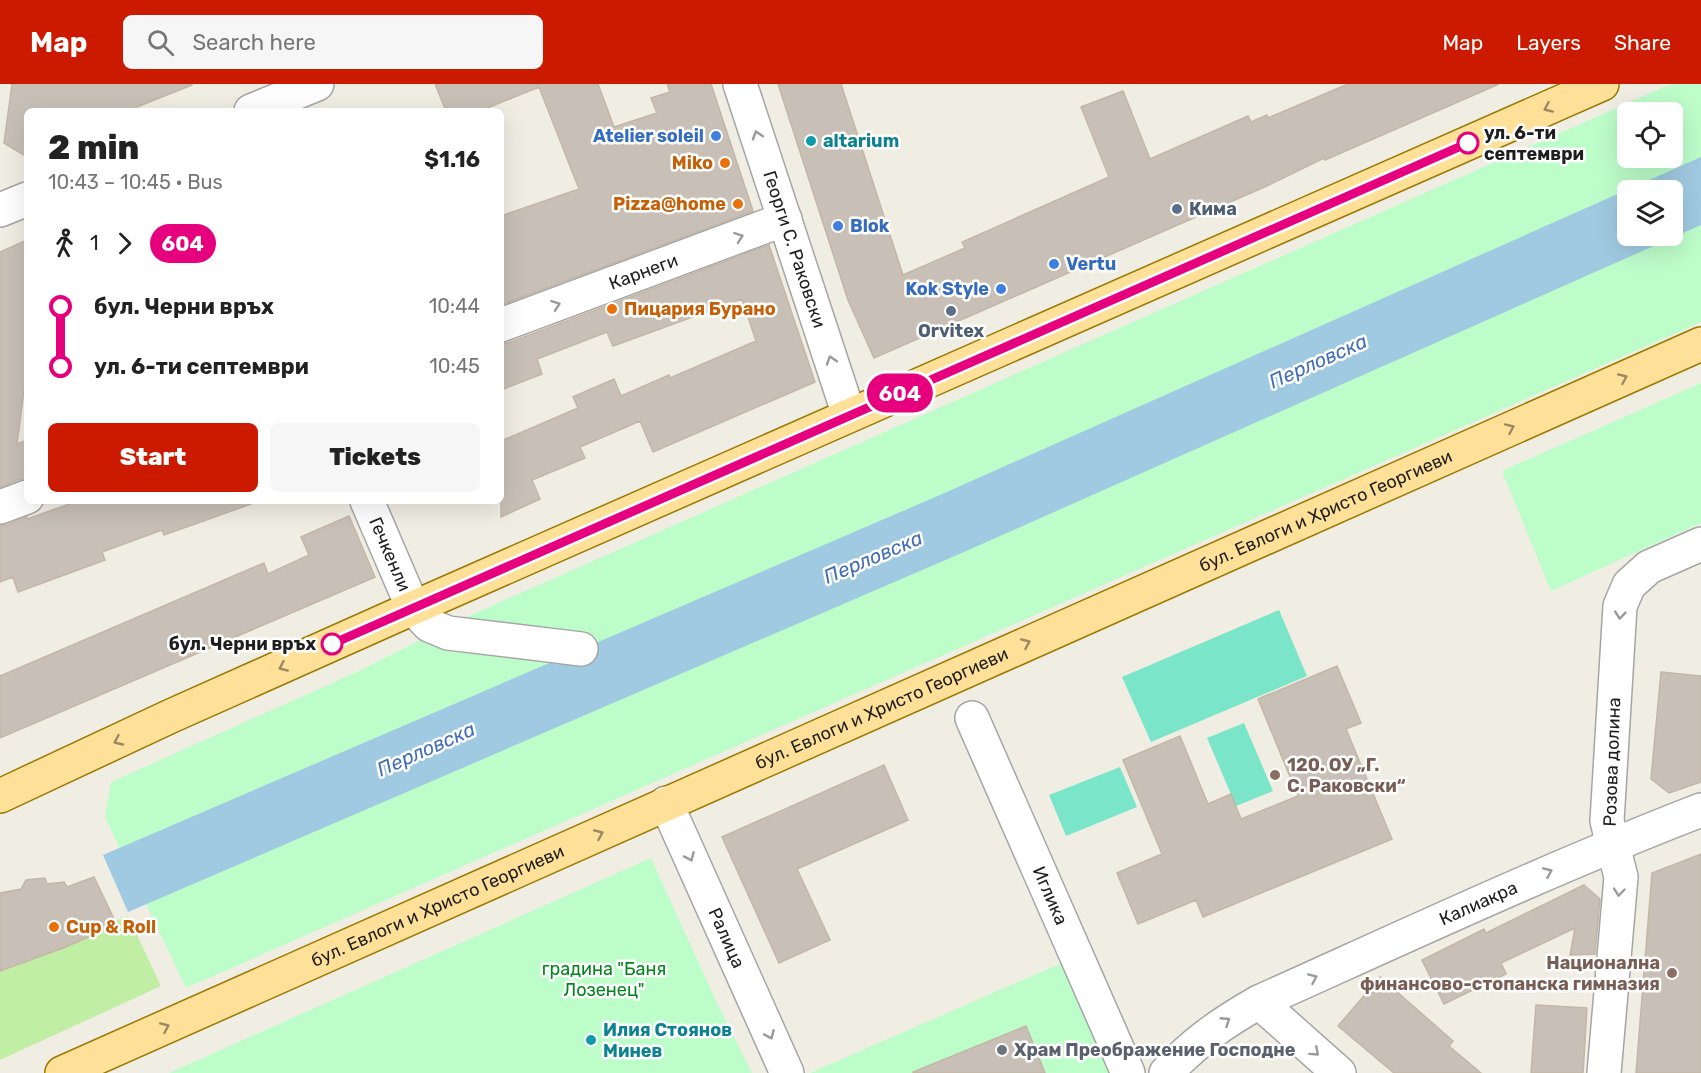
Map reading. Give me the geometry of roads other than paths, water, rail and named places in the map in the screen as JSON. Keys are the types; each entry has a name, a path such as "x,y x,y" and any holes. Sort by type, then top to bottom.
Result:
{"main road":[{"path":"0,796 171,716 1602,84"},
{"name":"бул. Евлоги и Христо Георгиеви","path":"62,1073 1701,344"}],"street":[{"path":"257,108 316,84"},
{"name":"Георги С. Раковски","path":"740,84 849,415"},
{"path":"0,210 24,200"},
{"name":"Карнеги","path":"504,324 785,219"},
{"path":"0,507 24,498"},
{"name":"Гечкенли","path":"368,504 413,609"},
{"name":"Розова долина","path":"1604,1073 1621,877 1607,821 1620,606 1629,585 1648,567 1701,544"},
{"path":"413,609 429,625 448,633 581,649"},
{"name":"Иглика","path":"972,718 1128,1073"},
{"name":"Ралица","path":"666,804 787,1073"},
{"name":"Калиакра","path":"1166,1073 1209,1032 1259,1002 1612,844 1701,810"},
{"path":"1259,1002 1339,1073"}],"water":[{"path":"1701,157 1701,225 1683,233 1683,180 1649,180 1676,168 1683,168 1683,165"},
{"name":"Перловска","path":"1617,194 1617,246 1654,246 964,552 128,912 103,855 940,495"}],"place":[{"name":"Atelier soleil","path":"716,136"},
{"name":"altarium","path":"811,141"},
{"name":"ул. 6-ти септември","path":"1468,143"},
{"name":"Miko","path":"725,163"},
{"name":"Pizza@home","path":"738,204"},
{"name":"Кима","path":"1177,209"},
{"name":"Blok","path":"838,226"},
{"name":"Vertu","path":"1054,264"},
{"name":"Kok Style","path":"1001,289"},
{"name":"Пицария Бурано","path":"612,309"},
{"name":"Orvitex","path":"951,311"},
{"name":"бул. Черни връх","path":"332,644"},
{"name":"120. ОУ „Г. С. Раковски“","path":"1275,775"},
{"name":"Cup & Roll","path":"54,927"},
{"name":"Национална финансово-стопанска гимназия","path":"1672,973"},
{"name":"Илия Стоянов Минев","path":"591,1040"},
{"name":"Храм Преображение Господне","path":"1002,1050"}],"park label":[{"name":"градина \"Баня Лозенец\"","path":"604,979"}]}
